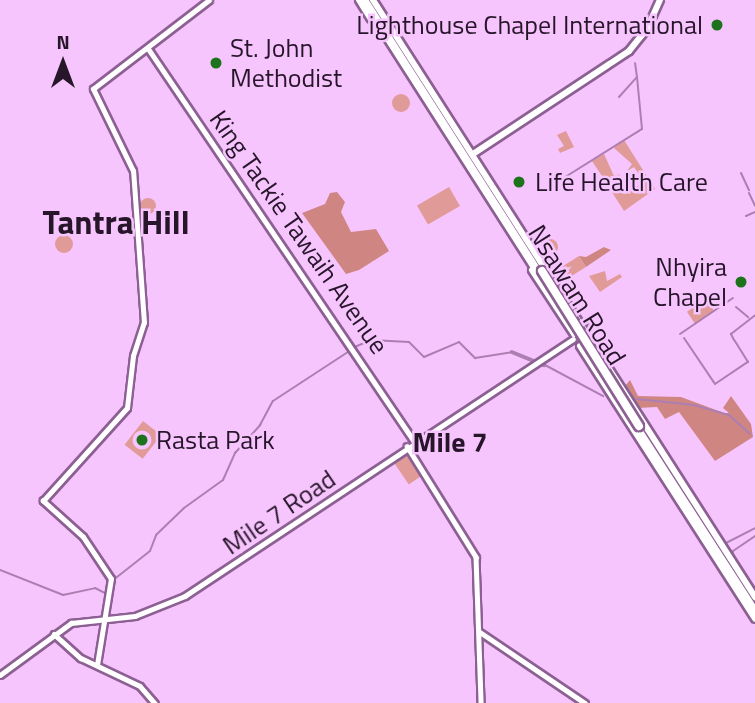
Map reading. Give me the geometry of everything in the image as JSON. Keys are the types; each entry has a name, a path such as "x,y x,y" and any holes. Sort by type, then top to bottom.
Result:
{"highway":[{"name":"Nsawam Road","path":"366,0 755,611"},
{"name":"Nsawam Road","path":"637,426 755,605"}],"main road":[{"path":"366,0 473,154 755,597"},
{"path":"366,0 576,341 755,618"},
{"path":"473,154 629,51 647,29 660,0"},
{"path":"576,341 583,330"},
{"path":"576,341 590,338"}],"street":[{"path":"97,665 111,581 80,534 43,501 127,408 133,356 144,323 133,171 93,89 209,0"},
{"name":"King Tackie Tawaih Avenue","path":"148,48 355,347 414,441"},
{"name":"Mile 7 Road","path":"0,675 71,622 106,620 149,612 191,593 310,517 414,441 576,341"},
{"path":"407,446 475,555 481,703"},
{"path":"480,632 585,703"},
{"path":"54,634 77,655 140,686 155,703"}],"shaded area":[{"path":"401,94 407,97 410,103 407,109 401,112 395,109 392,103 395,97"},
{"path":"566,131 574,147 560,153 558,149 564,146 557,135"},
{"path":"624,140 655,189 624,211 610,189 614,185 612,179 620,174 616,183 625,194 644,182 634,167 627,171 632,164 614,148"},
{"path":"604,154 614,176 619,173 606,182 592,161"},
{"path":"449,187 460,206 428,225 417,206"},
{"path":"337,192 345,202 341,212 351,232 376,229 389,251 359,270 346,274 302,213 325,204 330,193"},
{"path":"148,198 154,200 154,212 148,214 142,212 140,206 142,200"},
{"path":"64,235 70,238 73,244 70,250 64,253 58,250 55,244 58,238"},
{"path":"550,239 558,247 550,255 542,247"},
{"path":"604,247 611,250 586,267 579,256 586,257"},
{"path":"579,256 586,267 564,281 557,270"},
{"path":"605,271 607,281 620,274 622,277 600,292 589,276"},
{"path":"706,299 714,311 695,323 687,312"},
{"path":"630,380 638,396 681,397 724,413 729,413 723,408 731,396 751,424 753,437 715,461 679,412 665,419 657,407 638,408 625,386"},
{"name":"Rasta Park","path":"143,421 161,435 143,459 125,445"},
{"path":"405,452 421,476 409,484 393,460"}],"waterway":[{"path":"619,97 637,77 635,63"},
{"path":"562,179 642,129 637,77"},
{"path":"477,156 584,323 593,326"},
{"path":"741,173 749,190"},
{"path":"749,193 755,206"},
{"path":"746,216 755,212"},
{"path":"680,334 733,298"},
{"path":"736,307 748,317"},
{"path":"734,340 731,334 755,315"},
{"path":"594,342 594,332 604,323"},
{"path":"684,338 715,384 748,362 735,341"},
{"path":"112,581 150,551 156,535 184,508 223,480 235,453 260,425 273,401 357,346 371,340 409,342 424,357 459,342 475,358 512,352"},
{"path":"512,352 545,365"},
{"path":"545,365 603,396"},
{"path":"637,399 694,405 729,415 750,434"},
{"path":"724,544 755,528"},
{"path":"732,558 733,551 755,536"},
{"path":"0,570 63,595 95,588 107,594"}],"place":[{"name":"Lighthouse Chapel International","path":"717,25"},
{"name":"St. John Methodist","path":"216,63"},
{"name":"Life Health Care","path":"519,182"},
{"name":"Nhyira Chapel","path":"741,282"},
{"name":"Rasta Park","path":"142,440"}],"district":[{"name":"Tantra Hill","path":"116,223"},
{"name":"Mile 7","path":"450,442"}]}
